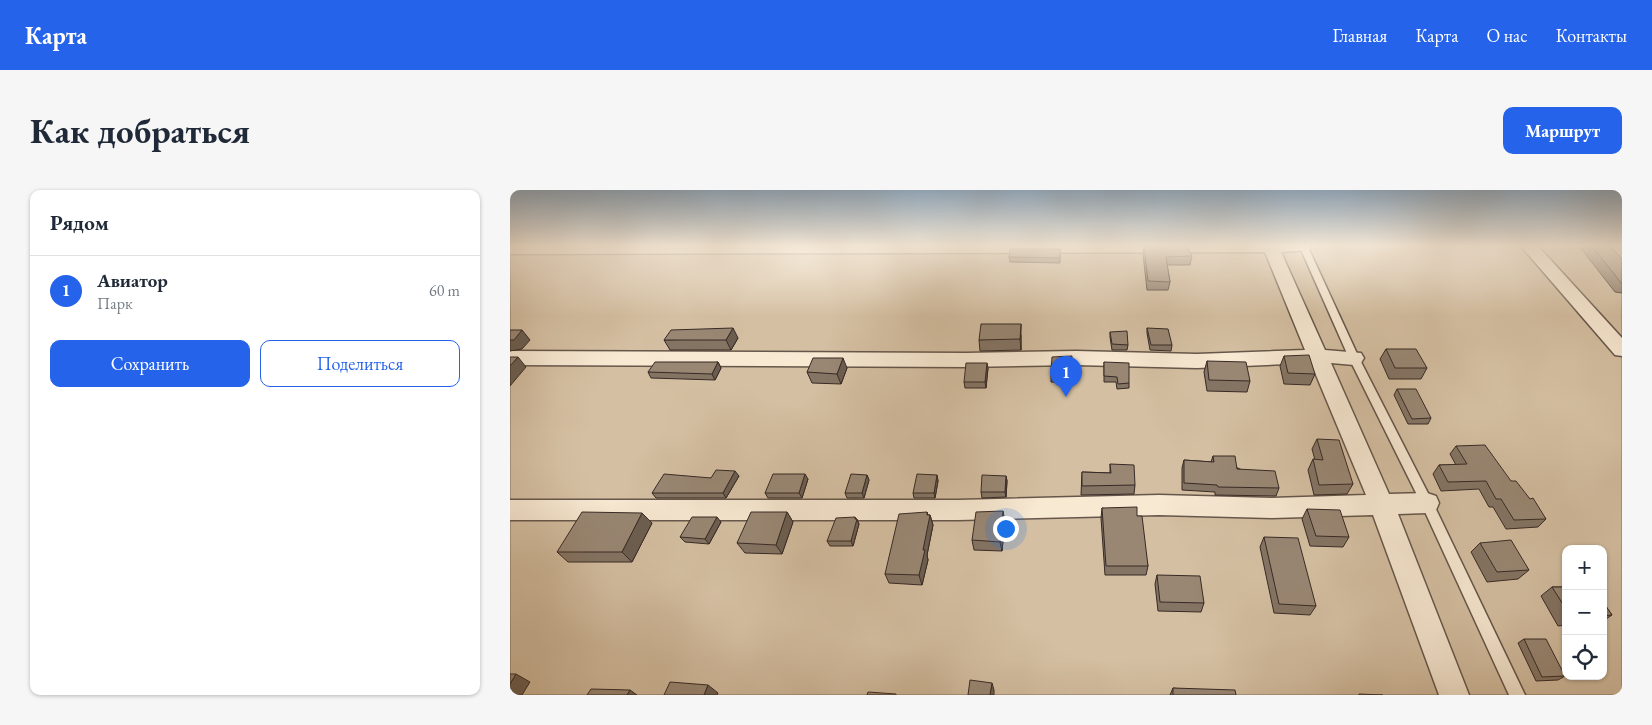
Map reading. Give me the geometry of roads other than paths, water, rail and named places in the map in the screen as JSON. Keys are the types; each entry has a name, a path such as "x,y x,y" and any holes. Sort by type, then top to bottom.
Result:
{"street":[{"path":"1280,269 1382,506 1454,695"},
{"path":"1549,269 1622,350"},
{"path":"510,358 957,360 1076,358 1197,361 1317,356 1354,358"},
{"path":"510,510 958,510 1159,505 1272,508 1382,506 1428,503"}],"lane":[{"path":"1313,269 1354,358 1428,503 1517,695"}],"place":[{"name":"Авиатор","path":"1066,397"}]}
